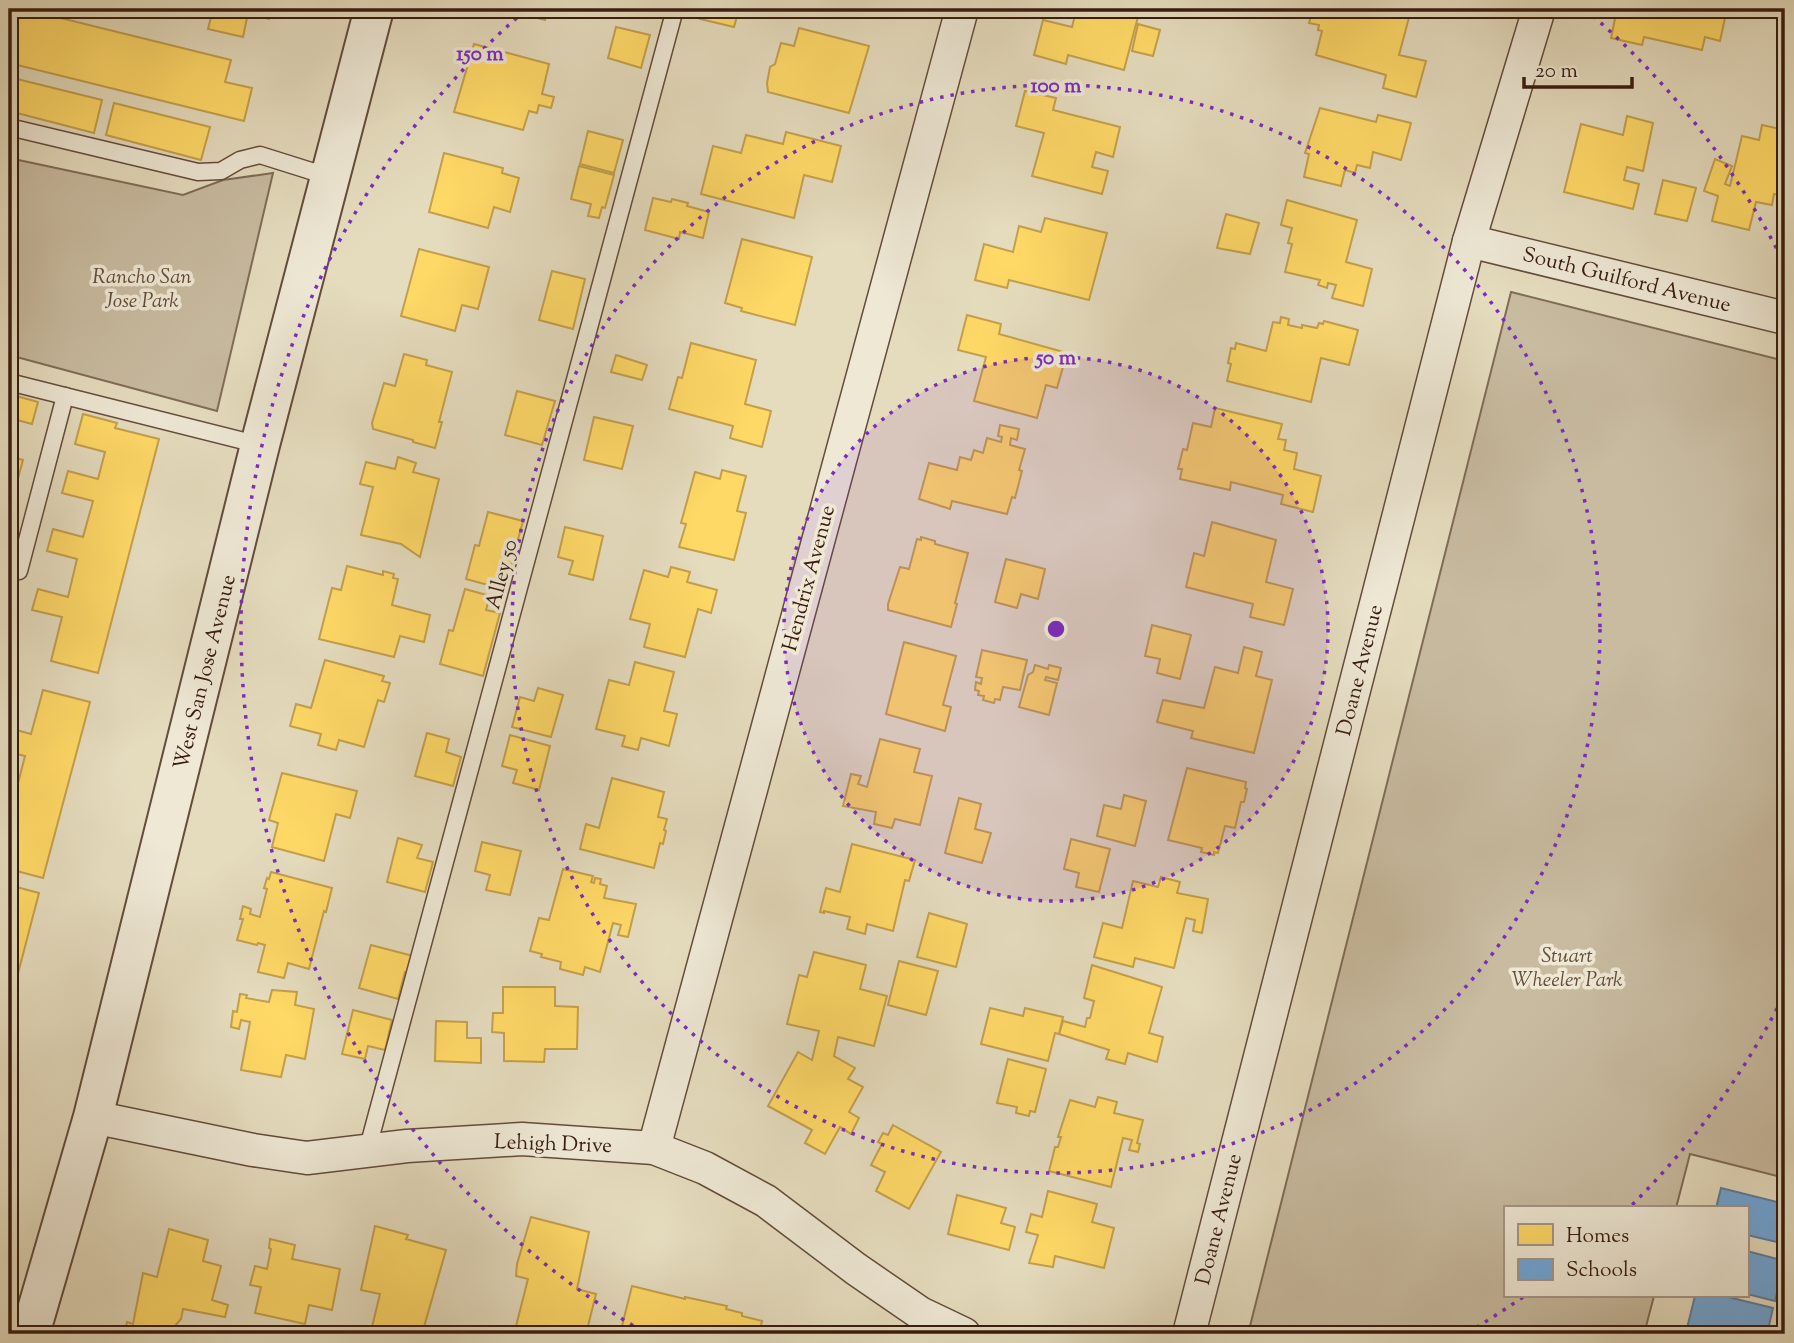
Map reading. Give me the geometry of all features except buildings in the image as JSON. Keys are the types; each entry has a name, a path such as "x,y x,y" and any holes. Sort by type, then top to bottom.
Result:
{"street":[{"name":"West San Jose Avenue","path":"30,1334 93,1117 260,445 374,9"},
{"name":"Hendrix Avenue","path":"654,1148 962,9"},
{"name":"Doane Avenue","path":"1188,1334 1469,241 1539,9"},
{"name":"South Guilford Avenue","path":"1469,241 1785,318"},
{"name":"Lehigh Drive","path":"93,1117 253,1150 307,1158 522,1139 654,1148 705,1168 766,1201 920,1313 964,1334"}],"lane":[{"name":"Alley 50","path":"367,1151 675,9"},
{"path":"9,127 198,172 221,172 240,160 260,155 330,177"},
{"path":"9,382 260,445"},
{"path":"19,571 65,396"}],"green space":[{"name":"Rancho San Jose Park","path":"9,158 183,195 223,180 273,173 217,411 9,355"},
{"name":"Stuart Wheeler Park","path":"1511,292 1785,361 1785,1178 1690,1154 1677,1206 1504,1206 1504,1298 1653,1298 1644,1334 1248,1334"}]}
